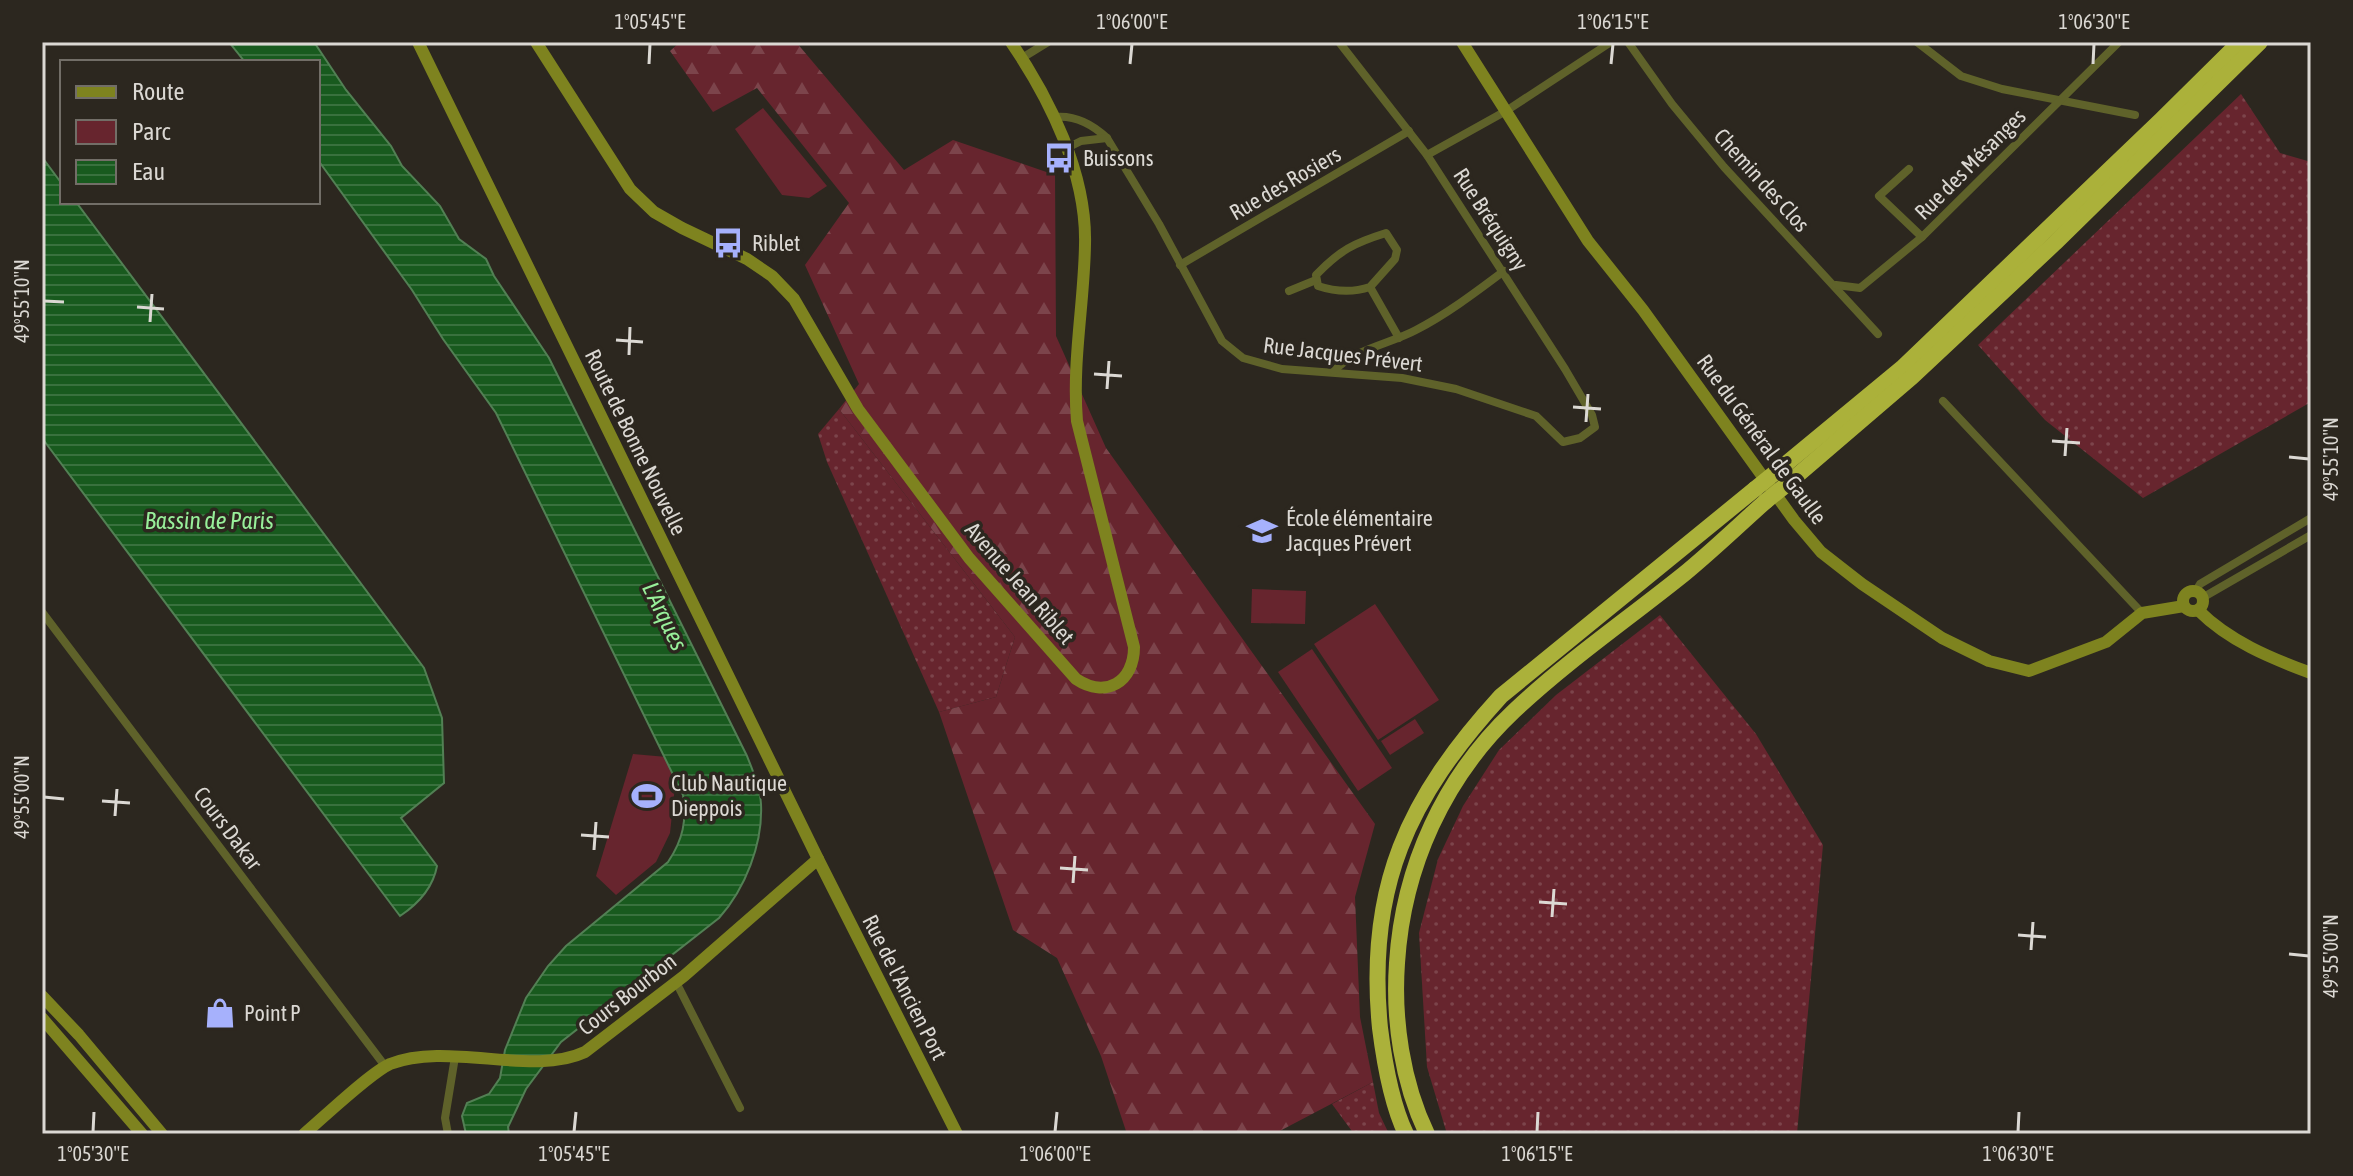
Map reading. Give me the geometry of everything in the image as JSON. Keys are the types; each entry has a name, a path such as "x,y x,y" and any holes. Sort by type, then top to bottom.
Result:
{"highway":[{"path":"1781,478 1902,368 2240,42"},
{"path":"1406,1134 1383,1051 1377,993 1379,931 1390,877 1404,838 1433,780 1465,736 1501,696 1912,377 2087,212 2260,42"},
{"path":"1427,1134 1400,1047 1395,993 1399,933 1409,883 1426,834 1450,790 1481,747 1514,711 1686,572 1760,495"}],"street":[{"name":"Route de Bonne Nouvelle","path":"418,42 818,859"},
{"name":"Avenue Jean Riblet","path":"536,42 630,189 654,212 738,253 778,281 800,309 858,409 969,558 1076,679 1087,686 1104,688 1119,684 1128,672 1134,661 1134,647 1077,421 1075,390 1086,242 1080,198 1055,117 1011,42"},
{"path":"1022,58 1048,42"},
{"name":"Rue Bréquigny","path":"1339,42 1427,155 1565,369 1592,415 1595,427"},
{"name":"Rue du Général de Gaulle","path":"1462,42 1588,241 1643,310 1794,520 1821,552 1942,638 1989,661 2029,671 2106,642 2142,613"},
{"path":"1427,155 1506,111 1611,42"},
{"name":"Chemin des Clos","path":"1628,42 1672,104 1724,167 1878,334"},
{"name":"Rue des Mésanges","path":"1835,285 1860,288 1922,237 2119,42"},
{"path":"1922,43 1961,76 2002,89 2135,115"},
{"name":"Rue Jacques Prévert","path":"1055,117 1069,116 1096,127 1107,138 1159,224 1222,341 1243,358 1282,369 1402,378 1456,389 1536,416 1563,442 1580,438 1595,427"},
{"name":"Rue des Rosiers","path":"1180,265 1409,131"},
{"path":"1067,148 1081,141 1107,138"},
{"path":"1909,169 1879,196 1922,237"},
{"path":"1386,233 1397,250 1395,259 1370,287 1358,291 1333,291 1318,286 1316,275 1351,244 1386,233"},
{"path":"1334,371 1343,361 1399,338 1459,304 1504,271"},
{"path":"1289,291 1316,280"},
{"path":"1370,287 1399,338"},
{"path":"1943,401 2142,613 2184,606 2188,610 2199,600 2311,535"},
{"path":"2311,518 2200,584 2199,600 2218,628 2242,643 2311,673"},
{"name":"Cours Dakar","path":"42,612 385,1066"},
{"name":"Cours Bourbon","path":"304,1134 385,1066 403,1060 455,1057 548,1060 572,1058 585,1052 676,982 818,859"},
{"name":"Rue de l'Ancien Port","path":"818,859 957,1134"},
{"path":"676,982 740,1108"},
{"path":"42,996 162,1134"},
{"path":"42,1018 142,1134"},
{"path":"448,1134 445,1118 455,1057"}],"green space":[{"path":"680,42 796,42 904,170 953,140 1055,175 1056,336 1106,448 1375,824 1355,897 1360,1017 1373,1082 1274,1134 1127,1134 1101,1056 1057,958 1013,930 939,712 996,697 1015,637 839,409 859,384 805,265 849,203 757,88 713,112 670,51"},
{"path":"2241,94 2280,153 2311,162 2311,402 2143,498 2045,420 1978,345"},
{"path":"763,108 827,186 809,198 782,195 735,129"},
{"path":"839,409 1015,637 996,697 939,712 827,462 818,434"},
{"path":"1252,589 1306,591 1305,624 1251,623"},
{"path":"1375,604 1439,700 1378,740 1314,644"},
{"path":"1660,615 1756,734 1823,845 1797,1134 1447,1134 1427,1067 1419,933 1438,859 1463,806 1499,750 1556,695"},
{"path":"1312,649 1392,768 1358,791 1278,672"},
{"path":"1415,719 1424,733 1390,755 1381,741"},
{"name":"Club Nautique Dieppois","path":"633,754 678,758 670,833 656,862 616,895 596,876"},
{"path":"1373,1082 1379,1113 1389,1134 1354,1134 1332,1104"}],"water":[{"name":"L'Arques","path":"229,42 314,42 346,90 391,146 402,166 440,206 459,239 486,259 549,358 747,756 758,786 761,804 759,835 737,894 719,918 561,1042 526,1089 508,1127 509,1134 466,1134 462,1116 467,1103 489,1094 500,1078 505,1050 526,998 548,966 566,946 668,862 683,830 683,795 496,413 320,163 320,60 243,60"},
{"name":"Bassin de Paris","path":"42,157 60,181 60,204 77,204 424,668 442,718 444,783 401,818 437,866 424,895 413,906 400,916 42,438"}],"place":[{"name":"Buissons","path":"1059,158"},
{"name":"Riblet","path":"728,243"},
{"name":"École élémentaire Jacques Prévert","path":"1262,531"},
{"name":"Club Nautique Dieppois","path":"647,796"},
{"name":"Point P","path":"220,1013"}]}
